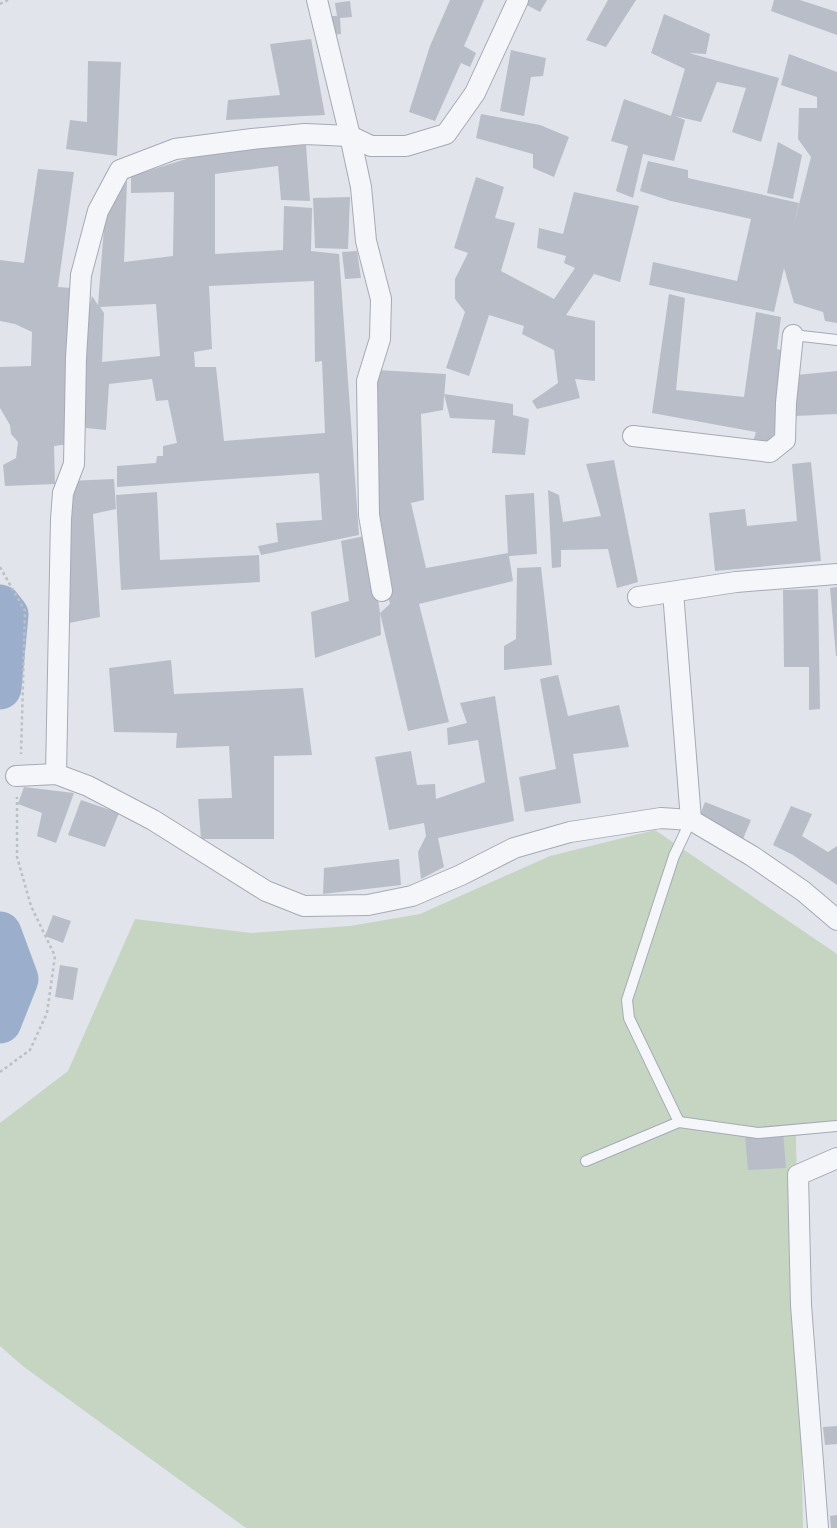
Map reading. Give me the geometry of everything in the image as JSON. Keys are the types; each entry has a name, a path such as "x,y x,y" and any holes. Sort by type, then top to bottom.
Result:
{"street":[{"path":"318,0 350,136 360,187 366,241 381,299 380,339 367,381 369,515 382,591"},
{"path":"56,774 63,493 74,464 76,358 81,275 98,211 120,170 175,149 252,139 305,134 350,136 372,146 406,146 446,134 476,93 518,0"},
{"path":"633,436 770,452 785,440 786,403 793,335"},
{"path":"638,597 736,582 837,574"},
{"path":"673,592 691,820"},
{"path":"18,776 56,774 88,786 153,820 266,891 304,906 368,905 412,896 461,875 514,848 570,832 661,818 691,820 752,856 803,891 837,920"},
{"path":"818,1528 801,1305 798,1175 837,1158"}],"lane":[{"path":"793,335 837,340"},
{"path":"679,1122 629,1018 627,1000 674,856 691,820"},
{"path":"586,1161 679,1122 758,1133 837,1126"}],"path":[{"path":"0,4 8,0"},
{"path":"0,567 25,611 16,805 17,857 30,906 55,956 47,1013 30,1050 0,1072"}],"green space":[{"path":"655,830 837,954 837,1131 796,1136 803,1528 246,1528 24,1367 0,1346 0,1123 68,1071 135,919 251,933 350,926 420,914 550,856"}],"building":[{"path":"450,0 484,0 464,46 476,53 470,67 461,63 435,121 409,112 430,46"},
{"path":"525,0 547,0 540,12 523,3"},
{"path":"608,0 636,0 606,47 586,40"},
{"path":"774,0 800,0 837,12 837,35 771,11"},
{"path":"350,1 352,17 340,18 341,34 331,35 328,16 337,16 335,3"},
{"path":"664,14 710,34 706,54 689,53 779,78 761,142 732,132 746,88 717,82 701,122 675,116 685,120 674,161 643,154 633,198 616,191 628,146 611,141 624,99 671,116 685,69 651,53"},
{"path":"311,39 325,115 226,120 228,100 280,95 270,44"},
{"path":"511,50 546,58 543,76 531,77 524,116 500,111"},
{"path":"789,54 837,72 837,323 825,321 823,312 794,303 784,268 774,312 649,285 653,262 737,281 751,219 671,201 640,191 648,161 688,170 688,178 799,203 793,228 811,157 798,139 799,108 817,108 817,97 781,85"},
{"path":"88,61 121,62 117,156 66,149 70,120 87,122"},
{"path":"481,114 540,125 569,137 554,177 533,168 533,154 476,138"},
{"path":"778,142 802,155 793,199 767,193"},
{"path":"306,145 310,201 281,200 278,166 215,174 215,254 283,250 284,206 312,208 311,251 339,254 359,535 261,555 258,546 278,542 276,523 322,520 319,473 117,487 117,466 156,463 157,456 163,456 163,446 177,443 168,400 156,401 152,379 109,384 106,430 86,428 80,401 89,309 92,296 98,305 105,214 127,181 124,262 173,256 174,192 131,193 131,176 199,155 253,147","holes":["314,281 315,362 322,361 325,433 224,441 216,367 195,367 194,352 212,349 209,286","156,304 160,356 102,362 104,313 100,307"]},
{"path":"38,169 74,172 58,287 71,288 70,444 54,446 55,484 5,486 3,465 16,458 18,442 11,434 10,425 0,408 0,367 31,366 32,332 15,324 0,321 0,260 24,263"},
{"path":"476,177 504,187 495,218 515,223 501,271 554,299 575,268 564,263 566,256 537,248 539,228 563,234 574,192 639,206 620,282 594,274 566,315 595,321 595,381 575,379 580,398 537,409 532,401 558,383 554,350 522,334 524,326 489,315 469,376 446,368 465,312 455,299 455,279 468,253 454,248"},
{"path":"350,197 348,249 315,248 313,198"},
{"path":"357,251 361,278 345,279 342,252"},
{"path":"669,294 685,298 676,390 744,397 756,312 781,317 777,349 789,352 772,444 753,442 756,432 652,413"},
{"path":"377,370 446,374 443,410 421,414 424,500 411,503 426,568 508,553 505,495 534,493 537,554 509,556 513,581 419,604 449,722 408,731 380,613 390,604 369,506 369,452 378,452"},
{"path":"837,371 837,414 796,416 796,375"},
{"path":"444,394 513,404 513,415 529,419 525,455 492,453 495,420 450,418"},
{"path":"614,460 638,582 617,588 608,549 561,550 561,567 552,568 548,490 559,495 563,522 601,516 586,464"},
{"path":"811,462 821,561 715,571 709,513 745,509 747,526 797,521 792,464"},
{"path":"114,479 116,509 93,514 100,617 69,623 68,481"},
{"path":"157,492 160,560 259,555 260,582 121,590 116,495"},
{"path":"369,535 380,613 381,635 315,658 311,612 349,601 341,541"},
{"path":"541,567 552,665 504,670 504,646 516,639 517,568"},
{"path":"837,587 837,656 836,656 830,588"},
{"path":"818,589 820,709 809,710 809,667 784,667 783,590"},
{"path":"171,660 174,694 303,688 312,755 274,756 274,839 201,839 198,799 232,798 229,746 176,748 177,733 114,732 109,668"},
{"path":"558,675 568,716 619,705 629,747 573,754 581,803 525,812 519,777 556,769 540,679"},
{"path":"495,696 514,821 438,838 444,867 421,879 418,852 426,836 424,823 389,830 375,757 411,751 417,785 435,784 436,799 485,782 478,740 448,745 447,728 467,723 460,703"},
{"path":"24,787 74,793 56,843 37,836 42,813 18,804"},
{"path":"81,800 119,813 105,847 68,835"},
{"path":"705,802 751,820 743,839 698,820"},
{"path":"791,806 812,814 802,836 828,852 837,846 837,885 793,855 773,845"},
{"path":"399,859 401,885 323,894 324,868"},
{"path":"53,915 71,921 63,943 45,936"},
{"path":"60,965 78,968 73,1000 55,997"},
{"path":"783,1132 786,1168 748,1170 745,1135"},
{"path":"837,1426 837,1444 825,1445 823,1427"},
{"path":"837,1515 837,1528 831,1528 830,1516"}],"waterway":[{"path":"0,606 7,615 0,688"},
{"path":"0,933 17,979 0,1022"}]}
